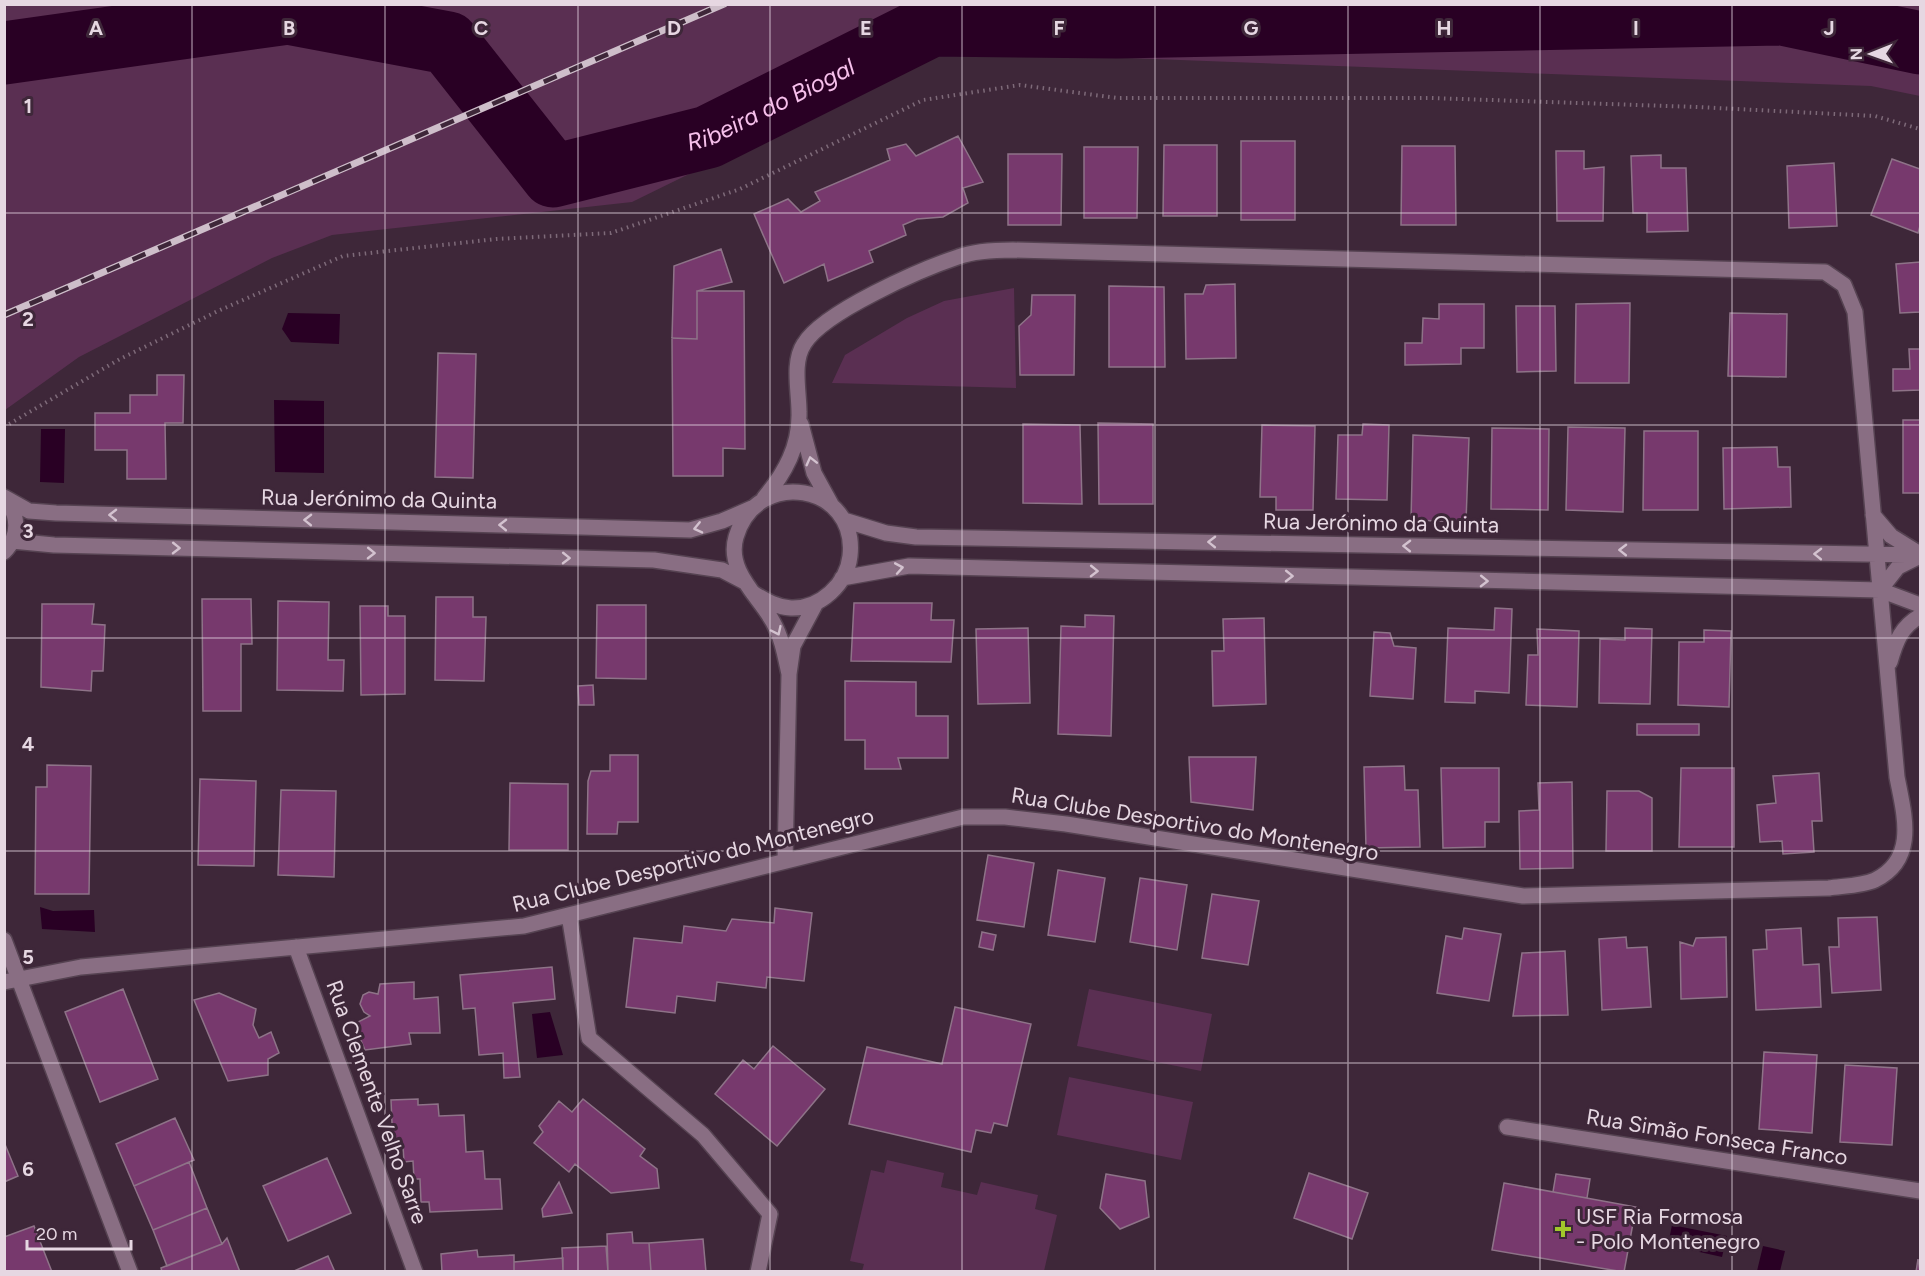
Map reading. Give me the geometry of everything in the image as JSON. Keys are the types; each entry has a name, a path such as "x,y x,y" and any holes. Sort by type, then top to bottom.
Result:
{"street":[{"name":"Rua Clube Desportivo do Montenegro","path":"11,980 81,967 525,926 963,817 1005,817 1077,826 1523,896 1829,888 1874,880 1898,860 1907,832 1897,777 1855,312 1844,285 1825,272 1013,250 960,256 912,276 831,317 803,344 797,371 799,415"},
{"path":"789,674 782,641 773,621 748,587 735,562 735,539 747,512 783,476 795,447 799,415"},
{"path":"799,415 814,473 831,504"},
{"name":"Rua Jerónimo da Quinta","path":"788,490 810,493 831,504 844,520 851,544 849,567 834,591 816,603 792,608 771,604 722,570 654,560 54,545 8,547 16,531 16,520 13,509 4,497 29,511 56,513 690,530 722,522 788,490"},
{"path":"1873,515 1891,536 1920,555 1898,567 1880,590"},
{"name":"Rua Jerónimo da Quinta","path":"844,520 886,533 916,537 1920,555"},
{"path":"842,578 909,566 1880,590 1920,605"},
{"path":"785,861 789,674 793,646 816,603"},
{"path":"1887,674 1895,643 1906,625 1920,616"},
{"path":"569,915 589,1038 703,1135 770,1214 758,1272"},
{"path":"4,940 11,980 130,1272"},
{"name":"Rua Clemente Velho Sarre","path":"296,947 416,1272"},
{"name":"Rua Simão Fonseca Franco","path":"1507,1127 1920,1191"}],"path":[{"path":"4,427 120,359 218,311 343,256 496,240 612,233 740,189 923,100 1020,85 1117,98 1431,98 1697,107 1875,116 1920,129"}],"shaded area":[{"path":"5,4 1920,4 1920,96 1871,86 940,51 632,202 332,235 272,258 79,357 5,410"},
{"path":"1014,288 1016,388 832,383 845,355 907,318 944,301"},
{"path":"288,313 340,314 339,344 291,342 282,329"},
{"path":"274,400 324,401 324,473 275,472"},
{"path":"41,429 65,429 64,483 40,482"},
{"path":"40,907 53,911 94,910 95,932 42,929"},
{"path":"1089,989 1212,1014 1201,1071 1077,1046"},
{"path":"550,1012 563,1055 537,1058 532,1014"},
{"path":"1069,1077 1193,1102 1181,1160 1057,1135"},
{"path":"887,1160 944,1173 941,1187 977,1195 981,1182 1038,1195 1035,1209 1057,1215 1044,1271 862,1271 864,1264 850,1261 871,1170 884,1173"},
{"path":"1672,1225 1727,1236 1722,1257 1668,1245"},
{"path":"1763,1246 1785,1251 1780,1271 1757,1271"}],"building":[{"path":"958,136 983,182 963,188 968,203 943,217 917,219 903,225 906,235 869,251 873,262 828,281 824,264 784,283 754,214 788,199 801,212 820,201 815,192 890,160 887,149 906,144 916,156"},
{"path":"1241,141 1295,141 1295,220 1241,220"},
{"path":"1164,145 1217,145 1217,216 1163,216"},
{"path":"1402,146 1455,146 1456,225 1401,225"},
{"path":"1084,147 1138,147 1137,218 1084,218"},
{"path":"1556,151 1584,151 1584,169 1604,167 1603,221 1557,221"},
{"path":"1008,154 1062,154 1061,225 1008,225"},
{"path":"1661,155 1661,168 1686,168 1688,231 1647,232 1647,213 1633,213 1631,156"},
{"path":"1892,159 1920,169 1918,233 1871,215"},
{"path":"1834,163 1837,226 1789,228 1787,166"},
{"path":"721,249 732,282 697,291 697,339 672,338 674,266"},
{"path":"1920,262 1920,312 1900,313 1896,264"},
{"path":"1235,284 1236,358 1186,359 1185,294 1203,294 1206,285"},
{"path":"1109,286 1164,287 1165,367 1109,367"},
{"path":"697,291 744,291 745,449 723,448 723,476 673,476 672,338 697,339"},
{"path":"1032,295 1075,295 1074,375 1020,375 1019,326 1031,315"},
{"path":"1630,303 1629,383 1575,383 1576,304"},
{"path":"1439,304 1484,304 1484,348 1461,348 1461,364 1405,365 1405,343 1422,343 1423,318 1439,319"},
{"path":"1516,306 1555,306 1556,371 1517,372"},
{"path":"1730,313 1787,314 1786,377 1728,376"},
{"path":"1909,349 1920,349 1920,390 1893,391 1893,369 1910,369"},
{"path":"438,353 476,354 473,478 435,477"},
{"path":"157,375 184,375 183,423 165,423 166,479 127,479 127,450 95,450 95,413 130,413 130,395 157,395"},
{"path":"1903,420 1920,420 1920,493 1903,493"},
{"path":"1098,423 1153,424 1153,504 1099,504"},
{"path":"1023,424 1080,425 1082,504 1023,503"},
{"path":"1363,424 1389,425 1387,500 1336,499 1338,435 1362,435"},
{"path":"1262,425 1315,426 1313,510 1276,510 1276,497 1260,497"},
{"path":"1568,427 1625,428 1623,512 1566,510"},
{"path":"1492,428 1549,429 1548,510 1491,509"},
{"path":"1644,431 1698,431 1698,510 1643,510"},
{"path":"1413,435 1469,438 1466,522 1411,520"},
{"path":"1777,447 1778,467 1790,467 1791,507 1724,509 1723,448"},
{"path":"436,597 473,597 473,617 486,617 484,681 435,680"},
{"path":"202,599 251,599 252,644 241,644 241,711 203,711"},
{"path":"278,601 329,602 328,660 344,660 343,691 277,690"},
{"path":"854,603 932,603 931,620 954,620 951,662 851,661"},
{"path":"42,604 94,604 92,624 105,625 103,671 92,671 91,691 41,687"},
{"path":"597,605 646,605 646,679 596,678"},
{"path":"360,606 388,606 388,616 405,616 405,694 361,695"},
{"path":"1495,608 1512,609 1509,693 1475,691 1475,703 1445,702 1448,628 1494,630"},
{"path":"1085,615 1114,616 1111,736 1058,734 1061,626 1085,627"},
{"path":"1264,618 1266,704 1213,706 1212,651 1224,651 1223,619"},
{"path":"1028,628 1030,703 978,704 976,629"},
{"path":"1625,628 1652,629 1650,704 1599,703 1600,639 1625,640"},
{"path":"1537,629 1579,631 1577,707 1526,705 1528,655 1538,655"},
{"path":"1704,630 1731,631 1729,707 1678,705 1679,642 1704,642"},
{"path":"1374,632 1390,633 1394,646 1416,648 1413,699 1370,696"},
{"path":"845,681 916,682 916,716 948,716 948,758 898,758 901,769 865,769 865,740 845,740"},
{"path":"593,685 594,705 579,705 578,686"},
{"path":"1637,724 1699,724 1699,735 1637,735"},
{"path":"610,755 638,755 638,822 618,822 617,834 587,834 588,781 591,771 610,771"},
{"path":"1189,757 1256,757 1253,810 1191,802"},
{"path":"47,765 91,766 89,894 35,894 36,787 47,787"},
{"path":"1404,766 1405,790 1418,790 1420,847 1366,848 1364,767"},
{"path":"1441,768 1499,768 1499,822 1485,822 1485,847 1443,848"},
{"path":"1681,768 1734,768 1734,847 1679,847"},
{"path":"1819,773 1822,821 1812,821 1814,852 1783,854 1782,841 1760,842 1757,805 1776,803 1773,776"},
{"path":"200,779 256,781 254,866 198,865"},
{"path":"1572,782 1573,868 1520,869 1519,811 1539,810 1538,783"},
{"path":"510,783 568,784 568,850 509,850"},
{"path":"281,790 336,791 334,877 278,875"},
{"path":"1607,791 1639,791 1652,798 1652,851 1606,851"},
{"path":"988,855 1034,863 1024,927 977,920"},
{"path":"1058,870 1105,878 1095,942 1048,935"},
{"path":"1140,878 1187,885 1177,950 1130,942"},
{"path":"1212,894 1259,901 1248,965 1202,958"},
{"path":"775,908 812,913 804,981 767,977 766,988 717,982 715,1001 677,996 675,1013 626,1007 634,938 682,943 684,926 726,931 732,919 774,923"},
{"path":"1877,917 1881,990 1832,993 1829,947 1839,947 1838,918"},
{"path":"1464,928 1501,934 1489,1001 1437,993 1446,936 1462,939"},
{"path":"1801,928 1803,965 1819,964 1821,1007 1756,1010 1753,950 1767,949 1766,930"},
{"path":"982,932 996,935 993,950 979,947"},
{"path":"1626,937 1627,948 1647,947 1651,1007 1602,1010 1599,939"},
{"path":"1726,937 1727,997 1681,999 1680,942 1693,946 1696,938"},
{"path":"1565,951 1568,1015 1513,1016 1522,953"},
{"path":"552,967 555,999 513,1003 520,1077 504,1078 503,1053 479,1055 475,1008 463,1009 460,975"},
{"path":"414,982 414,999 438,997 440,1033 409,1033 411,1044 365,1050 354,1024 370,1016 364,1012 360,1004 363,995 369,992 378,994 380,984"},
{"path":"123,989 158,1079 100,1102 65,1012"},
{"path":"219,993 256,1009 253,1025 259,1038 271,1032 279,1053 268,1059 268,1075 228,1081 194,1000"},
{"path":"955,1007 1031,1024 1007,1126 994,1123 991,1133 976,1130 971,1152 849,1124 867,1047 942,1064"},
{"path":"773,1046 825,1089 777,1146 715,1094 743,1060 754,1069"},
{"path":"1764,1052 1817,1055 1812,1133 1759,1129"},
{"path":"1845,1065 1897,1068 1892,1145 1840,1142"},
{"path":"418,1099 418,1105 438,1104 439,1116 464,1115 466,1152 483,1151 485,1179 500,1179 502,1209 430,1212 429,1202 421,1202 420,1179 414,1179 413,1161 404,1162 403,1146 393,1146 391,1100"},
{"path":"583,1099 645,1149 640,1156 657,1169 659,1188 611,1193 575,1164 569,1172 534,1143 543,1132 539,1126 559,1101 572,1112"},
{"path":"175,1118 194,1160 134,1186 116,1144"},
{"path":"4,1142 18,1176 4,1182"},
{"path":"327,1158 351,1213 288,1241 263,1186"},
{"path":"189,1162 207,1208 153,1230 134,1186"},
{"path":"1309,1173 1368,1193 1352,1239 1294,1218"},
{"path":"1106,1174 1145,1181 1149,1217 1120,1229 1100,1208"},
{"path":"1556,1174 1590,1179 1587,1198 1553,1192"},
{"path":"559,1182 572,1213 543,1217 542,1209"},
{"path":"1504,1183 1636,1207 1624,1272 1492,1250"},
{"path":"207,1208 222,1244 167,1266 153,1230"},
{"path":"34,1226 52,1272 4,1272 4,1237"},
{"path":"632,1232 633,1243 649,1243 651,1272 608,1272 607,1234"},
{"path":"227,1238 240,1272 162,1272 161,1268 222,1244"},
{"path":"703,1239 706,1272 651,1272 649,1243"},
{"path":"606,1246 608,1272 563,1272 562,1248"},
{"path":"477,1250 478,1257 514,1255 514,1272 442,1272 441,1254"},
{"path":"328,1256 335,1272 294,1272 294,1271"},
{"path":"563,1258 563,1272 514,1272 514,1262"},
{"path":"1918,1259 1920,1272 1916,1272"}],"waterway":[{"name":"Ribeira do Biogal","path":"4,53 288,13 448,43 553,176 708,137 932,25 1117,27 1782,14 1920,43"}],"railway":[{"path":"4,315 724,4"}],"place":[{"name":"USF Ria Formosa - Polo Montenegro","path":"1563,1229"}]}
